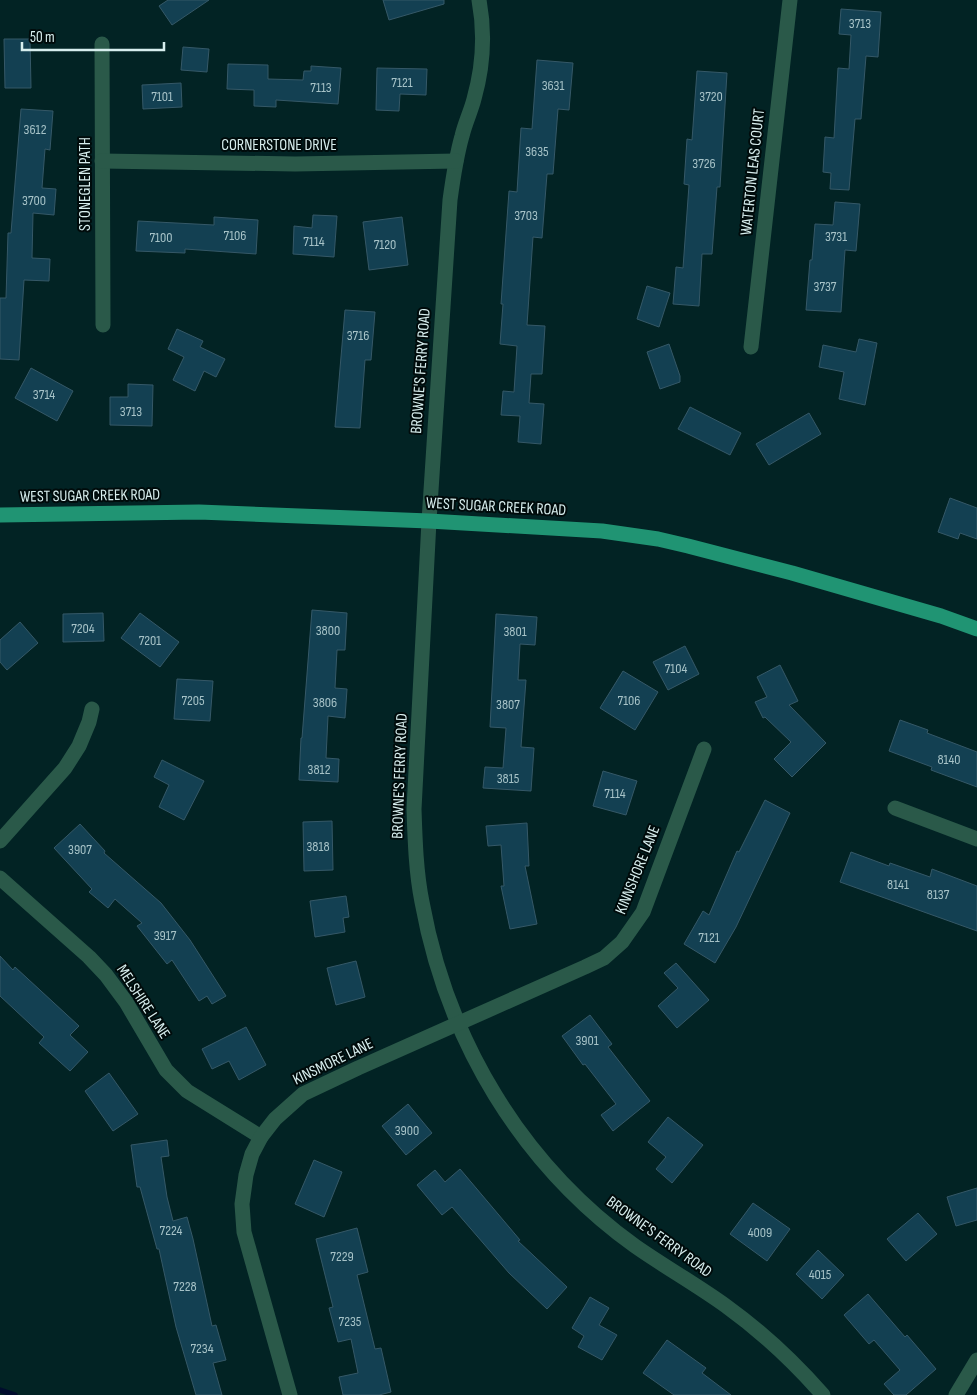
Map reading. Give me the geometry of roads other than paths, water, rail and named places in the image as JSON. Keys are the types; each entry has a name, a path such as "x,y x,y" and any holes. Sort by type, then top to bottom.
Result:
{"main road":[{"name":"WEST SUGAR CREEK ROAD","path":"0,515 199,512 569,528 658,539 792,573 941,616 977,629"}],"street":[{"name":"BROWNE'S FERRY ROAD","path":"478,0 482,29 481,64 474,99 462,134 456,160 450,200 429,521 414,809 421,901 431,946 447,999 457,1024 501,1106 528,1144 565,1185 599,1217 635,1246 727,1306 771,1342 823,1395"},
{"name":"WATERTON LEAS COURT","path":"751,347 790,0"},
{"name":"STONEGLEN PATH","path":"102,44 103,325"},
{"name":"CORNERSTONE DRIVE","path":"102,161 295,164 456,160"},
{"path":"0,841 65,768 79,746 92,709"},
{"name":"KINNSHORE LANE","path":"457,1024 604,958 622,942 643,912 704,749"},
{"path":"895,808 977,839"},
{"name":"MELSHIRE LANE","path":"0,878 106,974 126,1002 166,1070 187,1091 262,1137"},
{"name":"KINSMORE LANE","path":"290,1395 244,1232 242,1204 246,1175 252,1154 275,1119 303,1094 457,1024"},
{"path":"956,1395 977,1360"}],"waterway":[{"path":"0,1390 15,1395"}]}
